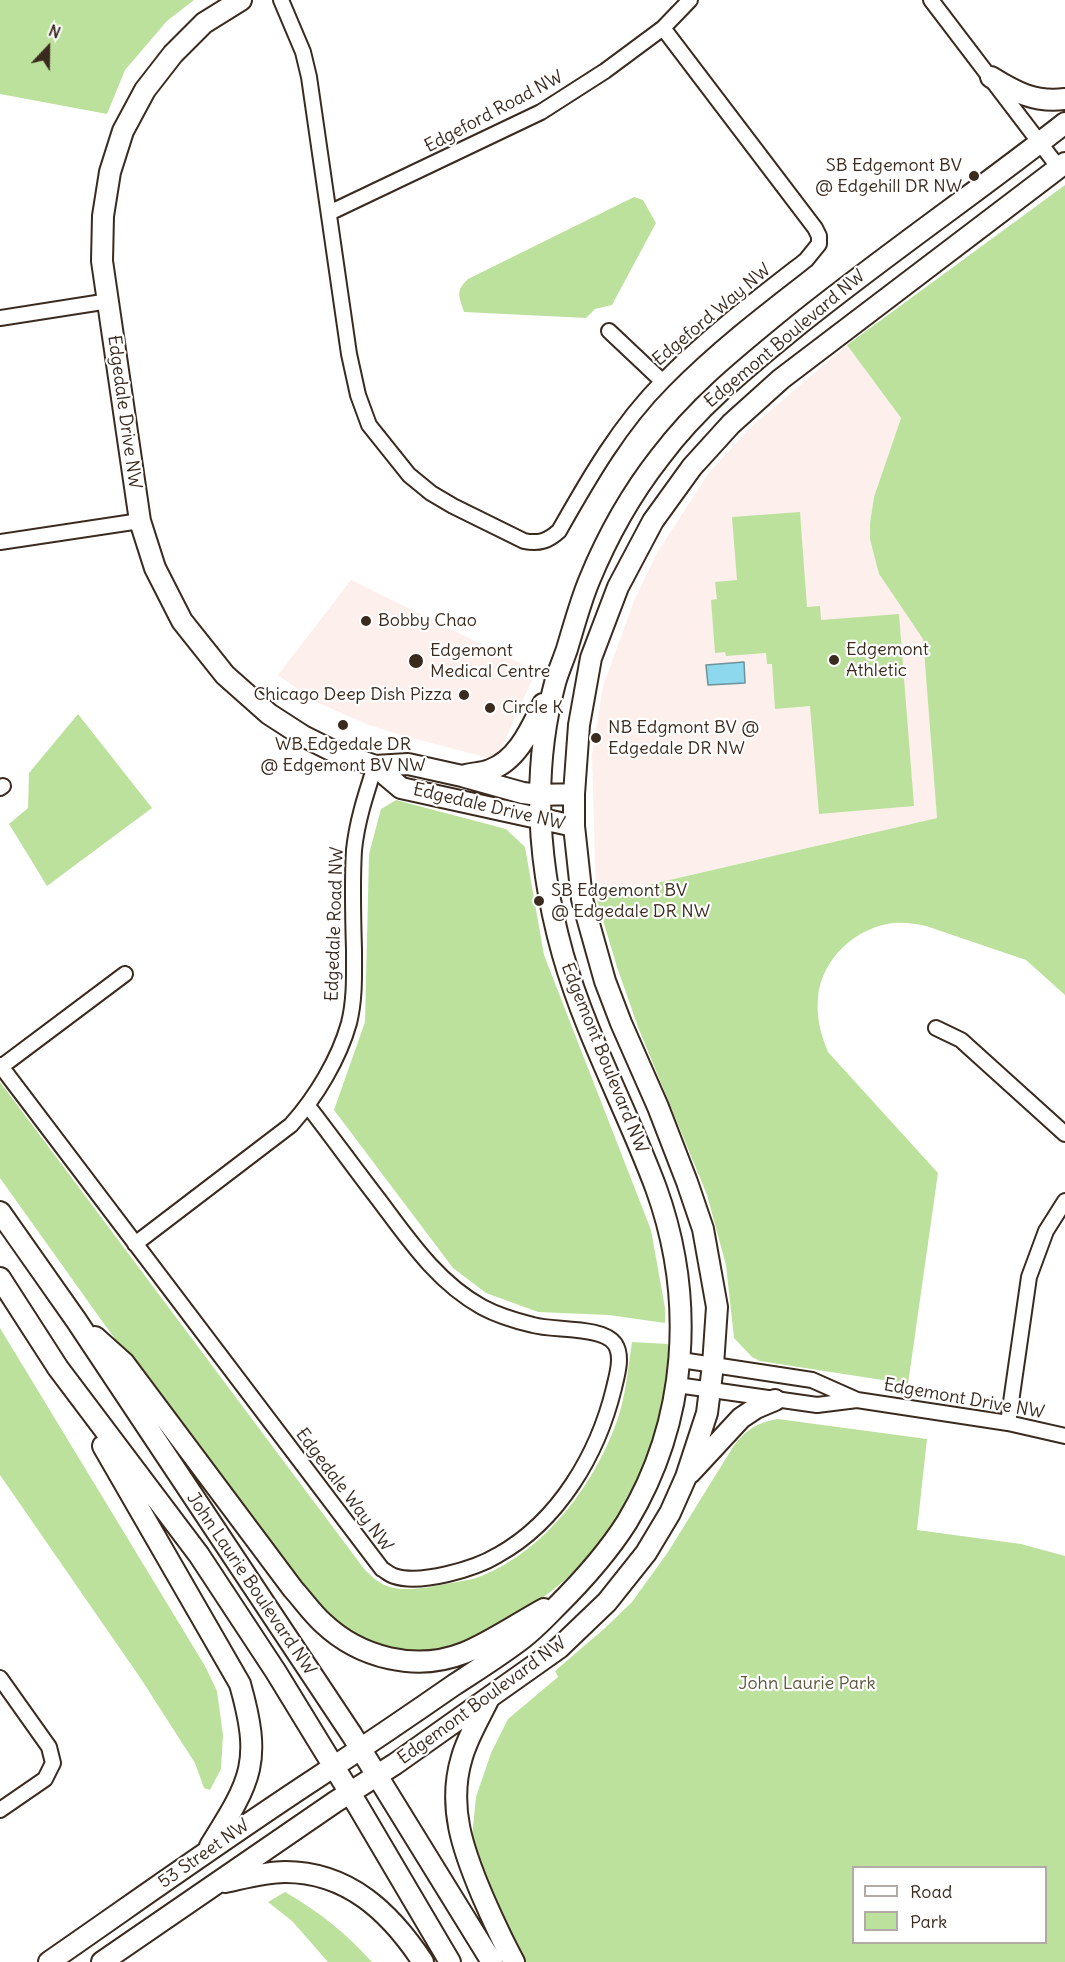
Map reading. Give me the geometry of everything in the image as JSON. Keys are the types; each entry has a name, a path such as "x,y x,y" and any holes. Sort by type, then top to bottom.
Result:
{"main road":[{"name":"Edgedale Drive NW","path":"241,0 204,23 173,54 145,90 123,132 110,172 103,216 102,261 140,521 155,568 182,621 225,675 269,714 303,736 331,750 375,766 401,788 574,826"},
{"path":"990,76 1013,91 1034,99 1065,99"},
{"name":"Edgemont Boulevard NW","path":"361,1749 528,1634 582,1581 625,1526 635,1507 662,1447 677,1385 681,1360 680,1288 670,1231 655,1187 578,1001 563,954 545,871 539,819 539,795 546,726 555,680 588,582 616,524 655,462 690,420 729,380 833,297 1065,123"},
{"name":"Edgemont Boulevard NW","path":"377,1775 559,1648 607,1602 646,1553 670,1513 686,1477 706,1413 713,1365 717,1307 703,1229 662,1118 601,970 582,899 573,794 579,725 591,658 603,622 618,587 653,521 687,474 731,424 781,379 1062,165"},
{"path":"462,776 490,770 504,763 513,754 530,730 555,680"},
{"name":"Edgedale Drive NW","path":"375,766 408,764 523,793 573,794"},
{"name":"John Laurie Boulevard NW","path":"0,1212 76,1320 361,1749 492,1962"},
{"name":"John Laurie Boulevard NW","path":"0,1278 58,1368 199,1555 276,1672 450,1962"},
{"path":"76,1320 124,1363 293,1589 323,1624 351,1644 381,1658 411,1662 439,1659 464,1653 565,1598"},
{"path":"58,1368 240,1684 249,1714 252,1742 251,1766 237,1802 206,1853"},
{"path":"686,1477 741,1418 756,1408 775,1400"},
{"path":"489,1697 462,1757 455,1795 456,1818 467,1860 514,1962"},
{"name":"53 Street NW","path":"49,1962 361,1749"},
{"name":"53 Street NW","path":"102,1962 377,1775"},
{"path":"216,1883 282,1872 305,1873 331,1880 371,1901 392,1921 423,1962"}],"street":[{"name":"Edgeford Way NW","path":"281,0 303,52 309,77 348,354 358,395 369,424 409,475 431,493 524,542 536,544 559,531 598,463 662,381 703,343 806,260 819,244 819,236 814,228 663,28"},
{"name":"Edgeford Road NW","path":"329,213 541,112 604,71 663,28 690,0"},
{"path":"931,0 1040,142 1062,165"},
{"path":"0,318 108,301"},
{"path":"609,331 662,381"},
{"path":"0,542 140,521"},
{"name":"Edgedale Road NW","path":"135,1244 291,1125 308,1106 340,1049 349,1022 354,978 353,872 355,847 359,817 375,766"},
{"path":"1,1066 125,974"},
{"path":"936,1028 961,1040 1065,1134"},
{"name":"Edgedale Way NW","path":"1,1066 382,1569 394,1576 426,1577 462,1571 485,1563 506,1551 536,1527 568,1491 581,1472 609,1410 618,1367 615,1345 604,1335 534,1326 514,1320 483,1307 449,1284 427,1262 399,1227 308,1106"},
{"path":"1008,1423 1029,1277 1046,1231 1065,1202"},
{"name":"Edgemont Drive NW","path":"681,1360 812,1380 857,1400 1008,1423 1065,1436"},
{"name":"Edgemont Drive NW","path":"677,1385 817,1405 857,1400"},
{"path":"0,1678 49,1747 53,1763 45,1779 0,1810"}],"shaded area":[{"path":"847,345 901,418 874,497 870,523 879,574 923,639 937,818 596,897 592,755 603,686 634,601 657,553 708,474 750,428"},
{"path":"351,580 536,671 496,760 369,725 314,701 278,675"}],"green space":[{"path":"0,0 194,0 167,21 125,70 107,114 0,94"},
{"path":"1065,185 1065,995 1026,960 914,924 894,923 867,931 854,938 833,958 826,970 818,998 820,1026 828,1052 938,1173 908,1384 760,1361 752,1357 734,1338 726,1265 707,1195 638,1027 596,897 937,818 923,639 879,574 870,539 874,497 901,418 847,345"},
{"path":"634,197 643,200 656,223 612,305 595,309 586,318 464,312 459,294 461,287 468,279"},
{"name":"Edgemont Athletic","path":"800,512 807,607 820,606 821,620 899,614 914,806 819,814 810,706 775,709 772,664 767,664 766,653 726,656 725,652 715,653 711,600 717,599 715,582 737,580 732,517"},
{"path":"78,714 152,808 47,886 9,824 28,808 29,773"},
{"path":"396,800 506,829 525,847 544,955 651,1230 665,1308 665,1323 609,1315 538,1312 486,1293 453,1268 334,1110 365,1022 369,854 381,809"},
{"path":"0,1082 365,1570 386,1586 411,1589 473,1579 522,1554 543,1536 580,1492 608,1443 623,1400 632,1342 668,1344 667,1376 662,1407 653,1439 641,1470 609,1528 568,1577 547,1595 494,1628 447,1646 414,1651 379,1647 357,1638 324,1615 107,1328 0,1178"},
{"path":"0,1328 205,1666 217,1691 223,1735 221,1769 210,1790 204,1788 195,1763 141,1679 0,1475"},
{"name":"John Laurie Park","path":"778,1419 927,1439 917,1530 1021,1544 1065,1556 1065,1962 526,1962 492,1895 472,1837 476,1797 491,1753 508,1719 558,1677 555,1671 632,1602 668,1552 733,1447 748,1431 758,1425"},
{"path":"285,1892 331,1923 372,1962 328,1962 292,1921 268,1902"}],"water":[{"path":"744,662 745,683 708,685 706,665"}],"place":[{"name":"SB Edgemont BV @ Edgehill DR NW","path":"974,176"},
{"name":"Bobby Chao","path":"366,621"},
{"name":"Edgemont Athletic","path":"834,660"},
{"name":"Edgemont Medical Centre","path":"416,661"},
{"name":"Chicago Deep Dish Pizza","path":"464,695"},
{"name":"Circle K","path":"490,708"},
{"name":"WB Edgedale DR @ Edgemont BV NW","path":"343,725"},
{"name":"NB Edgmont BV @ Edgedale DR NW","path":"596,738"},
{"name":"SB Edgemont BV @ Edgedale DR NW","path":"539,901"}]}
